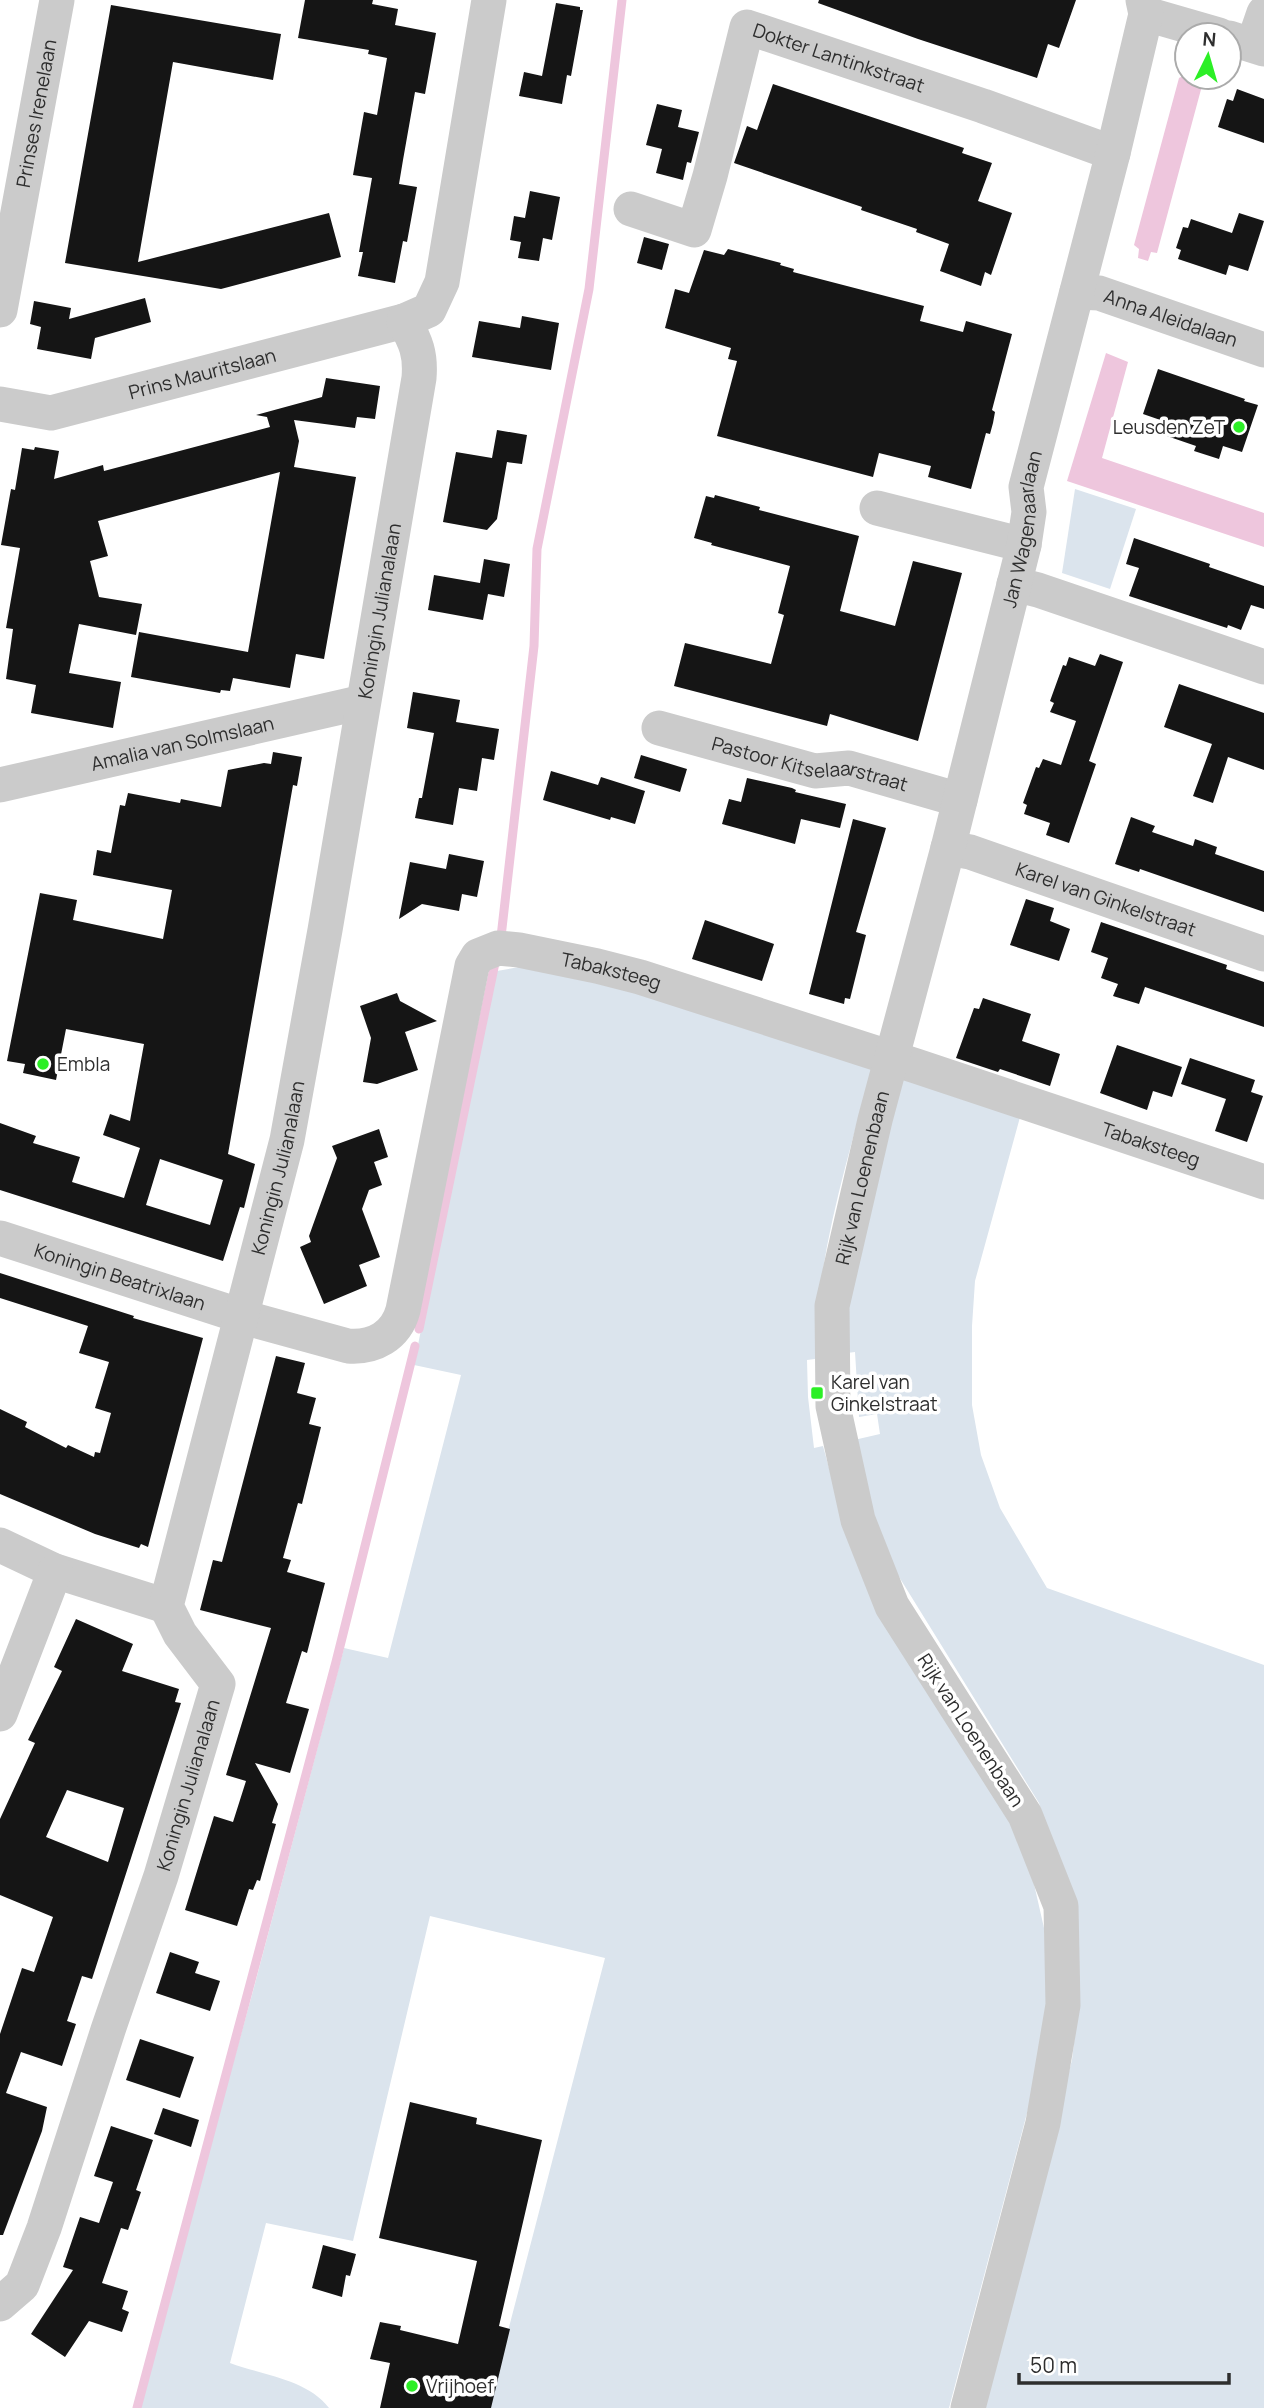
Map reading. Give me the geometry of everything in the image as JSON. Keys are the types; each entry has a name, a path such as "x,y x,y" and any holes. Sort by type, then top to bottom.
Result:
{"street":[{"name":"Prinses Irenelaan","path":"1,292 57,0"},
{"path":"404,321 429,310 442,282 489,0"},
{"path":"1144,7 1182,21"},
{"name":"Jan Wagenaarlaan","path":"891,1058 948,848 1024,545 1029,512 1026,487 1114,153 1144,7"},
{"path":"1249,44 1264,13"},
{"name":"Dokter Lantinkstraat","path":"631,209 694,230 747,27 1114,153"},
{"name":"Anna Aleidalaan","path":"1077,292 1099,293 1264,350"},
{"name":"Prins Mauritslaan","path":"0,404 51,413 404,321"},
{"name":"Koningin Julianalaan","path":"0,2304 22,2285 44,2228 107,2030 161,1876 218,1684 180,1634 166,1606 239,1316 287,1140 419,378 420,358 404,321"},
{"path":"877,508 1024,545"},
{"path":"1014,584 1264,667"},
{"name":"Amalia van Solmslaan","path":"0,785 363,702"},
{"name":"Pastoor Kitselaarstraat","path":"659,728 815,771 849,768 960,800"},
{"path":"0,785 0,792"},
{"name":"Karel van Ginkelstraat","path":"948,848 970,852 1264,954"},
{"name":"Tabaksteeg","path":"239,1316 339,1344 356,1346 377,1343 397,1325 406,1297 472,966 478,956 498,948 597,966 694,993 1264,1182"},
{"name":"Rijk van Loenenbaan","path":"891,1058 832,1306 833,1405 838,1434 858,1520 892,1606 1025,1815 1060,1906 1063,2005 1043,2123 968,2408"},
{"name":"Koningin Beatrixlaan","path":"0,1238 239,1316"},
{"path":"0,1545 55,1571 166,1606"},
{"path":"0,1714 55,1571"}],"shaded area":[{"path":"1175,91 1201,91 1157,253 1151,252 1148,261 1138,258 1139,249 1134,245"},
{"path":"1106,353 1128,362 1102,458 1264,513 1264,547 1067,481"},
{"path":"1075,489 1136,509 1110,589 1062,573"},
{"path":"530,965 573,969 874,1061 827,1245 815,1359 807,1360 814,1448 823,1446 842,1515 1009,1815 1029,1862 1044,1928 1049,1997 1040,2064 949,2408 488,2408 605,1958 430,1916 353,2241 266,2223 230,2363 296,2384 320,2398 329,2408 141,2408 344,1648 388,1658 461,1375 414,1365 441,1229 497,971"},
{"path":"904,1072 1022,1110 975,1281 972,1405 981,1455 1000,1508 1047,1588 1264,1665 1264,2408 981,2408 1072,2060 1080,1991 1058,1861 1039,1803 896,1572 877,1528 854,1440 880,1434 877,1414 859,1417 855,1352 847,1353 850,1279"}],"building":[{"path":"305,0 373,0 372,4 398,9 395,25 436,33 425,94 415,92 399,184 417,187 407,242 403,241 395,283 358,276 363,252 359,252 372,178 353,175 364,112 377,115 387,58 368,54 369,50 298,38"},
{"path":"819,0 1076,0 1059,48 1048,44 1037,78 918,39 818,3"},
{"path":"556,3 580,7 580,10 583,10 571,76 567,75 562,104 519,96 524,72 542,76"},
{"path":"111,5 281,34 273,80 173,62 138,262 329,213 341,257 221,289 65,263"},
{"path":"773,84 964,148 962,153 992,163 978,201 1012,213 991,275 985,272 981,286 940,271 949,244 916,232 917,229 861,210 862,207 734,163 747,126 757,130"},
{"path":"1236,91 1264,99 1264,143 1218,127 1227,99 1233,101"},
{"path":"657,104 682,110 678,127 699,132 691,163 687,162 683,180 656,173 662,149 646,145"},
{"path":"530,191 560,197 552,240 543,238 539,261 518,258 521,242 510,240 514,216 525,218"},
{"path":"1239,213 1264,221 1248,271 1229,265 1226,275 1178,259 1181,250 1176,248 1183,227 1188,228 1191,219 1232,233"},
{"path":"644,237 669,244 662,270 637,263"},
{"path":"728,249 781,263 780,265 794,269 793,272 924,306 920,321 963,332 966,321 1012,334 992,410 995,412 993,423 990,434 986,433 971,489 928,477 931,466 879,453 873,477 717,436 737,361 728,359 731,348 665,328 675,289 689,293 704,250 724,255"},
{"path":"145,298 151,322 95,338 91,359 37,349 41,327 30,324 34,301 71,308 69,319"},
{"path":"522,316 559,323 551,370 472,357 479,321 520,328"},
{"path":"1158,369 1258,405 1242,452 1223,446 1219,459 1194,451 1196,446 1164,435 1169,423 1143,414"},
{"path":"326,378 380,386 375,419 357,417 355,428 294,420 299,441 294,467 356,477 324,659 296,654 290,688 233,678 230,691 221,690 220,693 131,677 139,632 248,652 280,472 98,521 108,556 90,561 99,597 142,604 136,635 79,624 69,673 121,682 113,728 31,713 36,685 6,679 13,629 6,628 20,548 1,545 22,448 59,451 54,479 103,465 104,471 270,427 267,417 256,415 322,397"},
{"path":"497,430 527,435 522,464 507,462 497,519 487,530 443,522 456,452 492,458"},
{"path":"715,495 760,507 759,510 859,536 840,611 895,626 913,561 962,573 918,741 830,714 827,726 674,686 685,643 771,664 784,615 778,613 790,566 694,538 706,496 714,498"},
{"path":"1134,538 1264,586 1264,609 1251,605 1241,630 1228,625 1227,628 1129,596 1139,568 1126,564"},
{"path":"484,559 510,564 504,597 488,594 483,620 428,610 434,575 480,583"},
{"path":"1100,654 1123,662 1089,761 1096,764 1069,843 1046,835 1050,823 1024,814 1027,805 1023,803 1036,767 1039,768 1043,759 1061,765 1076,721 1050,712 1054,703 1050,701 1063,665 1066,666 1069,657 1095,666"},
{"path":"1179,684 1264,713 1264,770 1228,757 1213,803 1193,796 1212,744 1164,727"},
{"path":"413,692 460,700 456,722 499,729 494,760 482,758 477,791 459,788 453,825 415,818 419,798 422,798 434,733 407,728"},
{"path":"273,752 302,757 297,786 293,785 228,1154 255,1164 244,1208 240,1207 223,1261 0,1190 0,1123 36,1136 33,1143 80,1157 72,1182 124,1198 140,1148 103,1135 110,1114 130,1121 144,1044 66,1029 56,1080 23,1073 25,1064 7,1061 40,893 77,900 73,920 163,939 172,890 93,875 97,850 111,853 120,805 125,806 128,793 180,803 181,799 221,807 228,770 271,764","holes":["160,1159 223,1180 210,1225 146,1205"]},
{"path":"641,755 687,769 680,792 634,778"},
{"path":"551,771 598,785 601,777 645,791 635,824 611,817 610,820 543,800"},
{"path":"747,778 846,804 840,828 801,819 795,844 722,824 729,799 741,802"},
{"path":"1131,817 1155,826 1152,832 1193,846 1195,839 1217,847 1215,854 1264,871 1264,912 1140,869 1139,872 1115,864"},
{"path":"853,819 886,828 856,932 866,935 850,999 845,998 844,1004 809,994"},
{"path":"449,854 484,861 477,897 462,894 459,911 422,904 399,919 410,862 446,869"},
{"path":"1026,899 1054,908 1050,921 1070,929 1059,961 1010,945"},
{"path":"705,920 774,944 762,981 692,959"},
{"path":"1101,922 1227,965 1226,969 1264,982 1264,1027 1145,987 1139,1004 1113,996 1118,984 1101,978 1108,958 1091,952"},
{"path":"397,993 400,1001 437,1021 405,1032 418,1070 377,1084 363,1082 371,1038 360,1006"},
{"path":"983,998 1031,1014 1022,1041 1060,1054 1050,1086 956,1058 974,1008 979,1009"},
{"path":"1117,1045 1182,1067 1172,1097 1153,1091 1147,1110 1100,1093"},
{"path":"1190,1058 1255,1080 1251,1092 1263,1096 1247,1142 1215,1131 1226,1099 1181,1084"},
{"path":"379,1129 388,1157 374,1162 382,1185 369,1190 362,1209 380,1257 359,1265 367,1286 324,1304 300,1247 311,1242 309,1236 337,1158 332,1146"},
{"path":"0,1273 134,1316 133,1318 203,1338 148,1547 141,1544 139,1548 95,1534 0,1494 0,1409 27,1422 25,1427 66,1448 68,1445 94,1457 95,1452 100,1453 111,1413 95,1408 109,1362 79,1353 88,1326 0,1298"},
{"path":"276,1356 305,1363 297,1393 316,1398 309,1424 321,1427 302,1504 298,1503 283,1558 291,1560 287,1572 325,1583 307,1653 302,1651 286,1703 309,1709 290,1773 255,1763 278,1804 272,1823 276,1824 260,1881 257,1880 253,1890 249,1889 237,1926 185,1910 214,1816 233,1822 246,1781 226,1775 271,1628 200,1610 213,1560 222,1562"},
{"path":"76,1619 133,1644 122,1671 179,1689 175,1702 181,1703 92,1979 82,1976 67,2021 76,2024 62,2066 21,2052 6,2093 47,2107 42,2131 3,2235 0,2235 0,2034 22,1968 34,1972 53,1917 0,1895 0,1819 35,1743 28,1740 62,1671 54,1667","holes":["67,1790 124,1808 108,1862 46,1837"]},
{"path":"170,1952 199,1962 195,1973 220,1981 210,2011 156,1993"},
{"path":"140,2039 194,2057 180,2098 126,2080"},
{"path":"410,2102 477,2118 476,2124 542,2140 499,2326 510,2329 491,2408 380,2408 390,2363 370,2359 380,2322 401,2326 400,2330 458,2344 477,2261 379,2238"},
{"path":"163,2108 199,2120 191,2147 154,2134"},
{"path":"111,2126 153,2140 136,2190 141,2192 128,2230 121,2228 102,2283 128,2291 122,2309 129,2312 122,2332 89,2321 65,2357 31,2334 73,2270 63,2267 80,2217 99,2223 113,2182 94,2176"},
{"path":"323,2245 356,2254 350,2276 346,2275 342,2297 312,2288"}],"waterway":[{"path":"501,937 534,646 537,549 589,289 622,0"},
{"path":"419,1329 496,958"},
{"path":"137,2408 336,1662 415,1346"}],"place":[{"name":"Leusden ZeT","path":"1239,427"},
{"name":"Embla","path":"43,1064"},
{"name":"Karel van Ginkelstraat","path":"817,1393"},
{"name":"Vrijhoef","path":"412,2386"}]}
